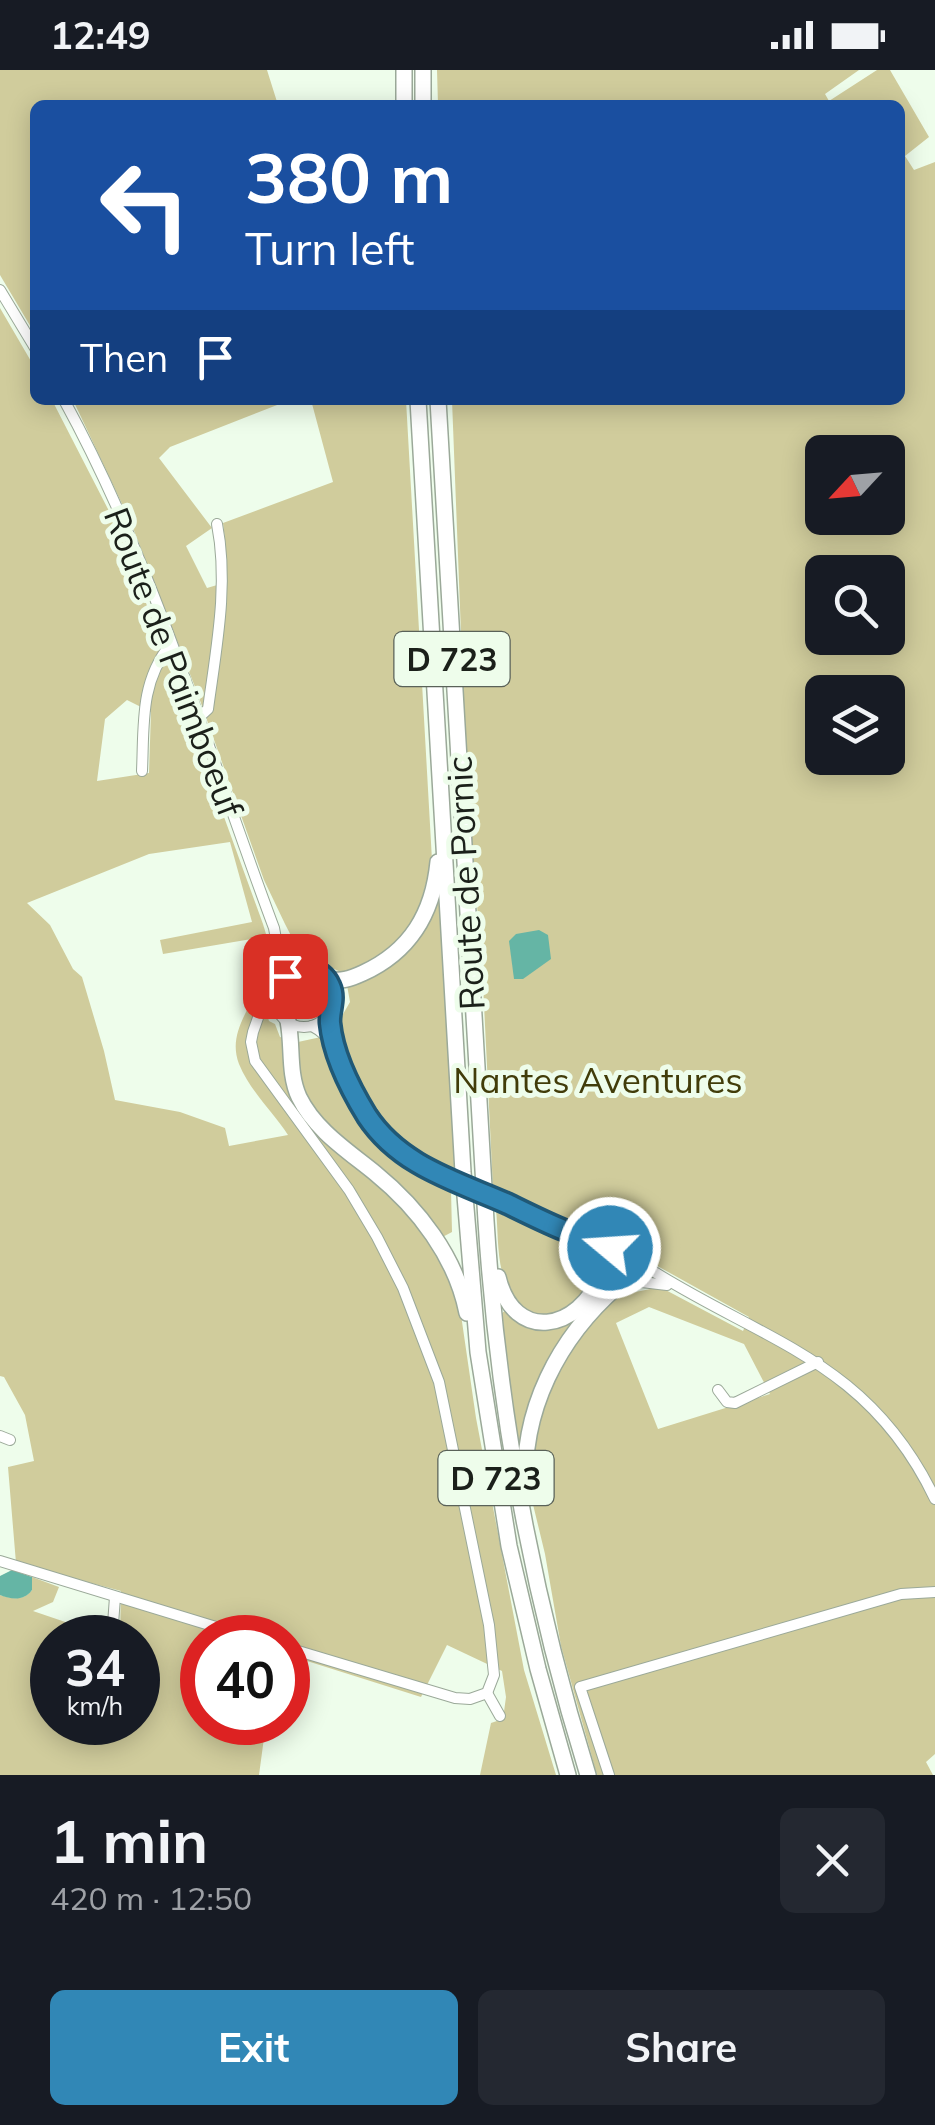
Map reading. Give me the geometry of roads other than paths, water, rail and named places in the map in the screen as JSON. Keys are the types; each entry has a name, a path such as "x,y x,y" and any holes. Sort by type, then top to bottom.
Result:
{"highway":[{"path":"404,70 404,100"},
{"path":"423,70 423,100"},
{"name":"Route de Pornic","path":"418,405 463,1172 478,1352 512,1560 568,1775"},
{"name":"Route de Pornic","path":"438,405 485,1205 501,1380 524,1524 556,1664 588,1775"},
{"path":"326,979 343,981 374,968 412,939 432,897 443,822"},
{"path":"284,1018 293,1077 306,1108 325,1132 393,1188 426,1224 462,1292 470,1336 478,1352"},
{"path":"485,1205 492,1222 501,1290 519,1314 537,1322 558,1320 585,1303 594,1292 600,1270"},
{"path":"524,1524 528,1509 526,1462 544,1382 573,1332 626,1284"}],"street":[{"path":"0,290 30,340"},
{"name":"Route de Paimboeuf","path":"66,405 126,531 170,645 274,928 283,978"},
{"path":"197,719 208,709 219,625 221,552 217,524"},
{"path":"142,770 147,689 170,645"},
{"name":"Route de Paimboeuf","path":"274,928 291,956 306,969"},
{"path":"338,1054 330,1012 333,994 326,979 306,969 294,971 283,978 276,996 260,1012 250,1042 256,1061 349,1190 377,1237 403,1288 439,1382 488,1625 494,1674 487,1693 500,1716"},
{"path":"276,996 284,1018"},
{"path":"312,1026 330,1012"},
{"path":"257,1022 266,1014 322,1030 338,1054 361,1105 399,1152 432,1172 564,1232 631,1249 640,1263 674,1286 818,1362 850,1386 885,1422 916,1463 935,1498"},
{"path":"564,1232 600,1270 626,1284 674,1286"},
{"path":"600,1270 602,1255 615,1246"},
{"path":"626,1284 640,1271 640,1263"},
{"path":"718,1390 726,1402 735,1403 818,1362"},
{"path":"0,1561 180,1616"},
{"path":"609,1775 580,1687 901,1594 935,1592"},
{"path":"114,1615 115,1597"},
{"path":"310,1655 455,1698 470,1699 487,1693"}],"water":[{"path":"539,930 548,935 551,959 523,979 514,979 509,941 516,934"},
{"path":"12,1570 32,1577 32,1590 22,1598 0,1595 0,1576"}],"park label":[{"name":"Nantes Aventures","path":"598,1080"}]}
